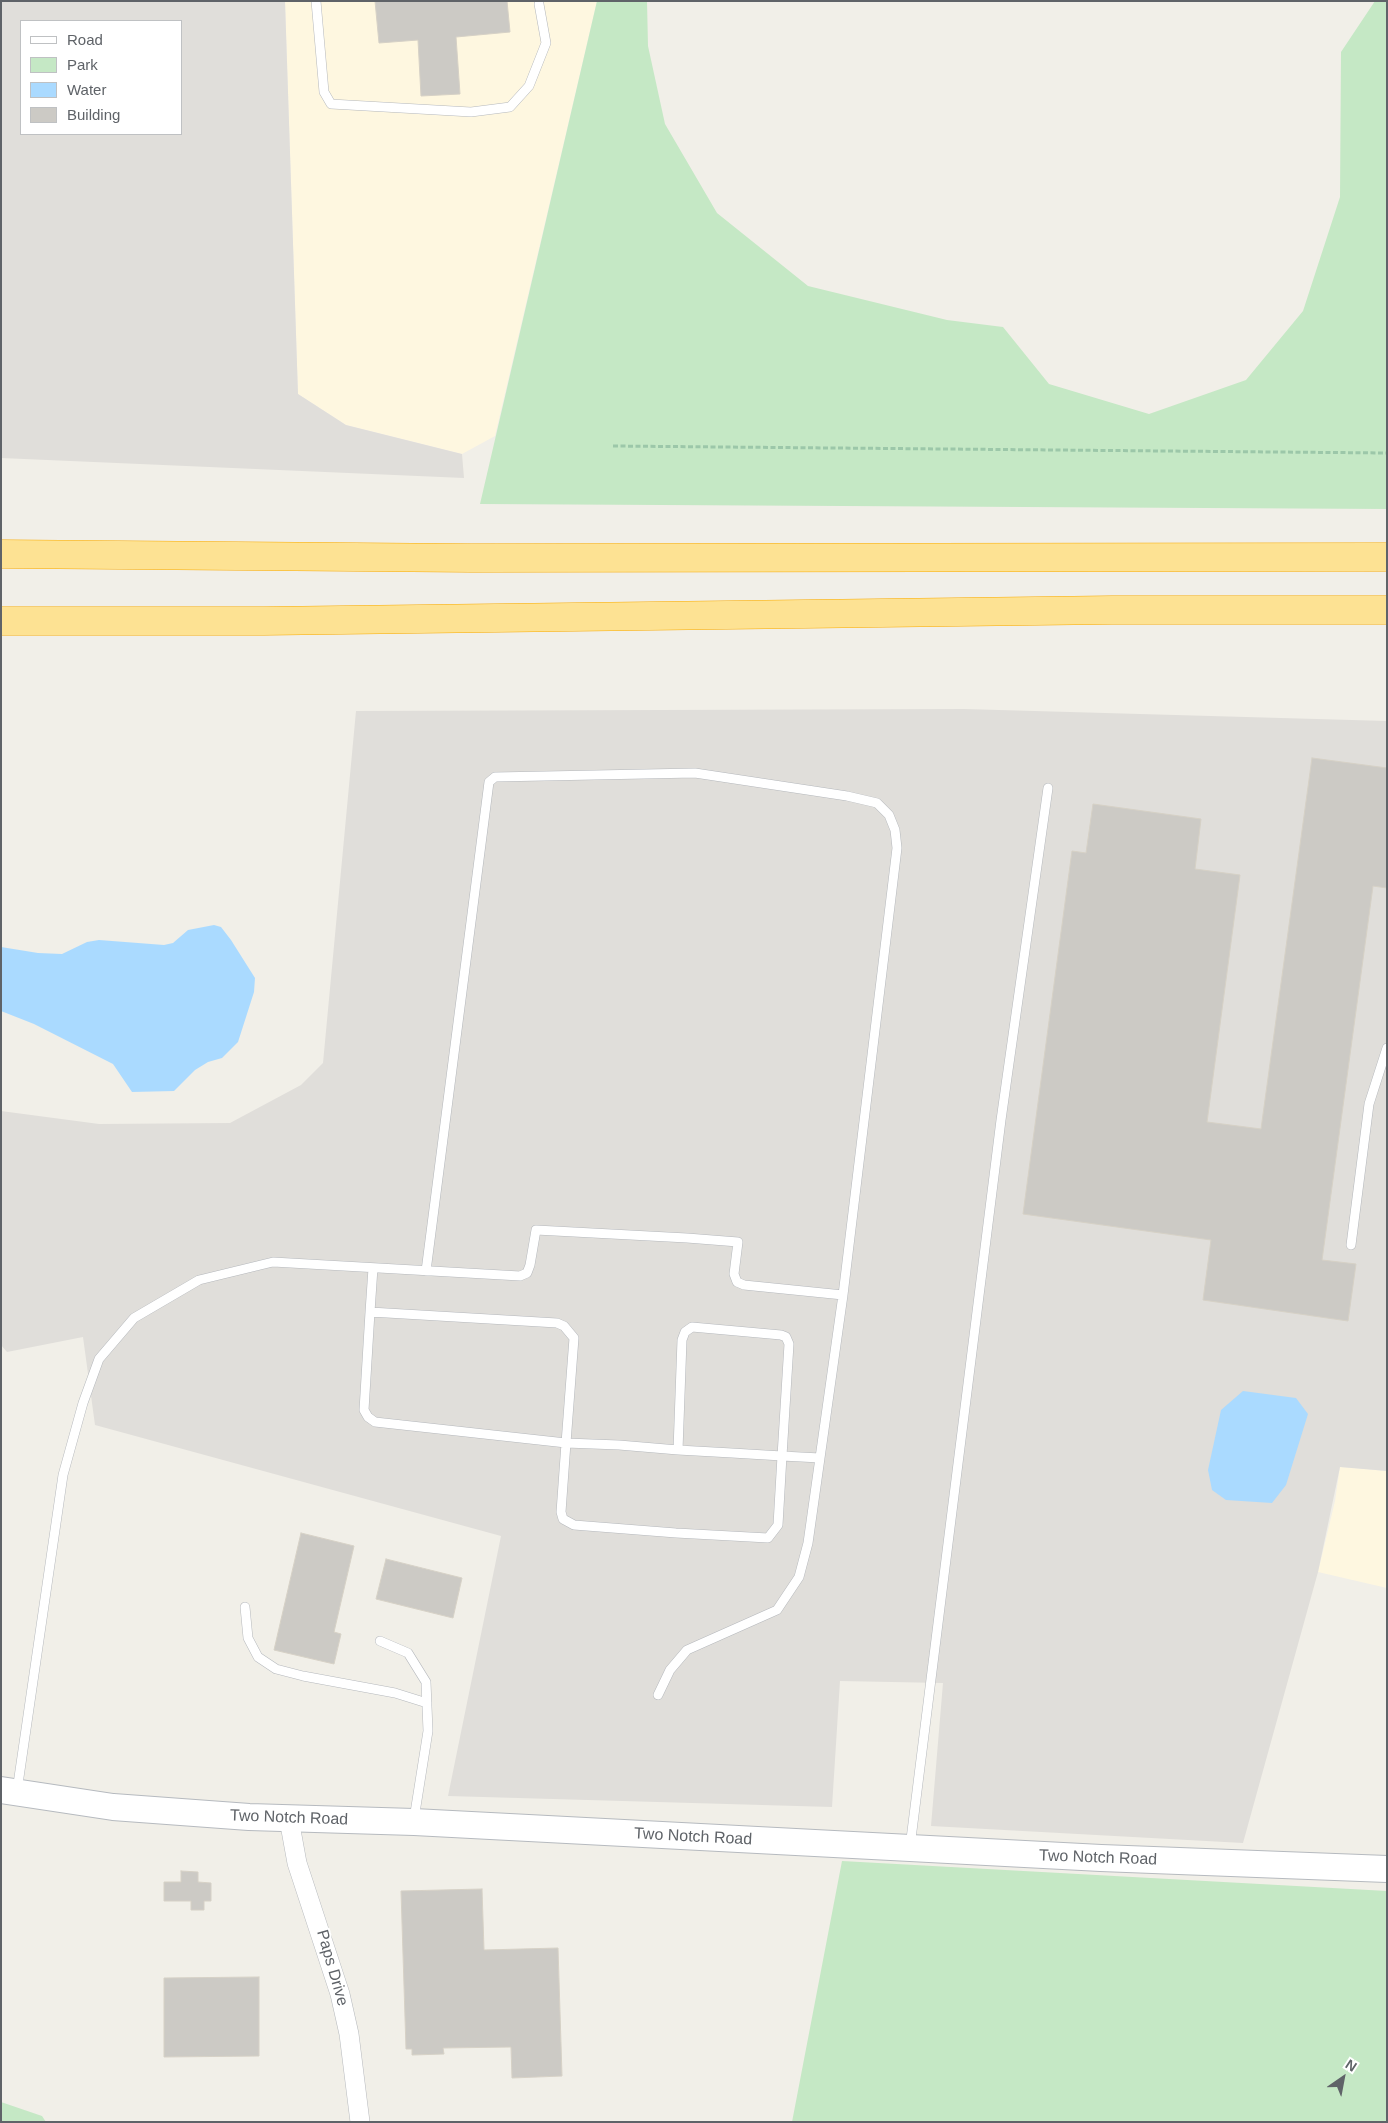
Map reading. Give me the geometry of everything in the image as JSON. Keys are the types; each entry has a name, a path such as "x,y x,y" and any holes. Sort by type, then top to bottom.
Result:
{"highway":[{"path":"1,554 470,558 1387,557"},
{"path":"1,621 264,621 1112,610 1387,610"}],"street":[{"name":"Two Notch Road","path":"9,1792 113,1807 289,1819 414,1822 910,1850 1387,1869"},
{"name":"Paps Drive","path":"289,1819 297,1863 340,1994 350,2034 360,2122"}],"lane":[{"path":"316,1 324,92 331,104 471,112 510,108 529,86 546,43 539,4"},
{"path":"426,1271 486,790 489,782 495,777 695,773 847,796 877,803 889,815 895,830 897,848 843,1295 808,1543 799,1577 777,1610 688,1650 670,1670 658,1695"},
{"path":"910,1850 1002,1120 1048,788"},
{"path":"1350,1245 1369,1104 1387,1048"},
{"path":"9,1792 63,1475 83,1403 99,1359 134,1318 199,1280 272,1262 520,1276 527,1273 530,1265 536,1230 738,1242 734,1274 737,1282 744,1285 843,1295"},
{"path":"373,1268 364,1410 368,1417 375,1422 566,1443 820,1458"},
{"path":"370,1312 557,1323 564,1326 574,1338 561,1512 567,1523 676,1533 768,1538 778,1525 789,1344 786,1337 782,1335 692,1327 685,1332 682,1340 678,1450"},
{"path":"245,1607 248,1638 258,1657 276,1669 303,1676 395,1693 427,1703"},
{"path":"380,1641 408,1654 426,1682 428,1731 414,1822"}],"path":[{"path":"613,446 1387,453"}],"shaded area":[{"path":"1,1 285,1 298,394 346,425 462,454 464,478 1,458"},
{"path":"285,1 597,1 495,436 462,454 346,425 298,394"},
{"path":"964,709 1387,721 1387,1471 1340,1467 1318,1572 1243,1843 931,1826 943,1683 840,1681 832,1807 448,1796 501,1536 95,1425 83,1337 7,1352 1,1345 1,1111 99,1124 230,1123 301,1085 323,1063 356,711"},
{"path":"1340,1467 1387,1471 1387,1588 1318,1572 1335,1501"}],"green space":[{"path":"597,1 647,1 648,46 665,124 717,213 808,286 947,320 1003,327 1049,384 1149,414 1246,380 1303,311 1340,197 1341,52 1375,1 1387,1 1387,509 480,504"},
{"path":"842,1861 1387,1891 1387,2122 792,2122"},
{"path":"1,2102 42,2116 46,2122 1,2122"}],"water":[{"path":"214,925 221,927 255,978 254,992 238,1042 222,1058 208,1062 195,1070 174,1091 132,1092 113,1064 34,1024 1,1011 1,947 38,953 62,954 87,942 99,940 164,945 173,943 188,930"},
{"path":"1243,1391 1296,1398 1308,1414 1286,1485 1272,1503 1226,1500 1212,1490 1208,1470 1221,1410"}],"building":[{"path":"375,1 507,1 510,32 456,37 460,94 421,96 418,40 379,43"},
{"path":"1312,758 1387,768 1387,888 1373,886 1322,1260 1356,1264 1348,1321 1203,1300 1211,1240 1023,1214 1072,851 1086,853 1093,804 1201,819 1195,869 1240,875 1207,1122 1261,1129"},
{"path":"301,1533 354,1546 334,1632 341,1634 334,1664 274,1650"},
{"path":"386,1559 462,1578 453,1618 376,1599"},
{"path":"181,1871 198,1872 198,1882 211,1883 211,1901 204,1901 204,1910 191,1910 191,1901 164,1901 164,1882 181,1882"},
{"path":"482,1889 484,1950 558,1948 562,2076 512,2078 511,2047 443,2048 444,2054 412,2055 412,2049 406,2049 401,1891"},
{"path":"259,1977 259,2056 164,2057 164,1978"}]}
